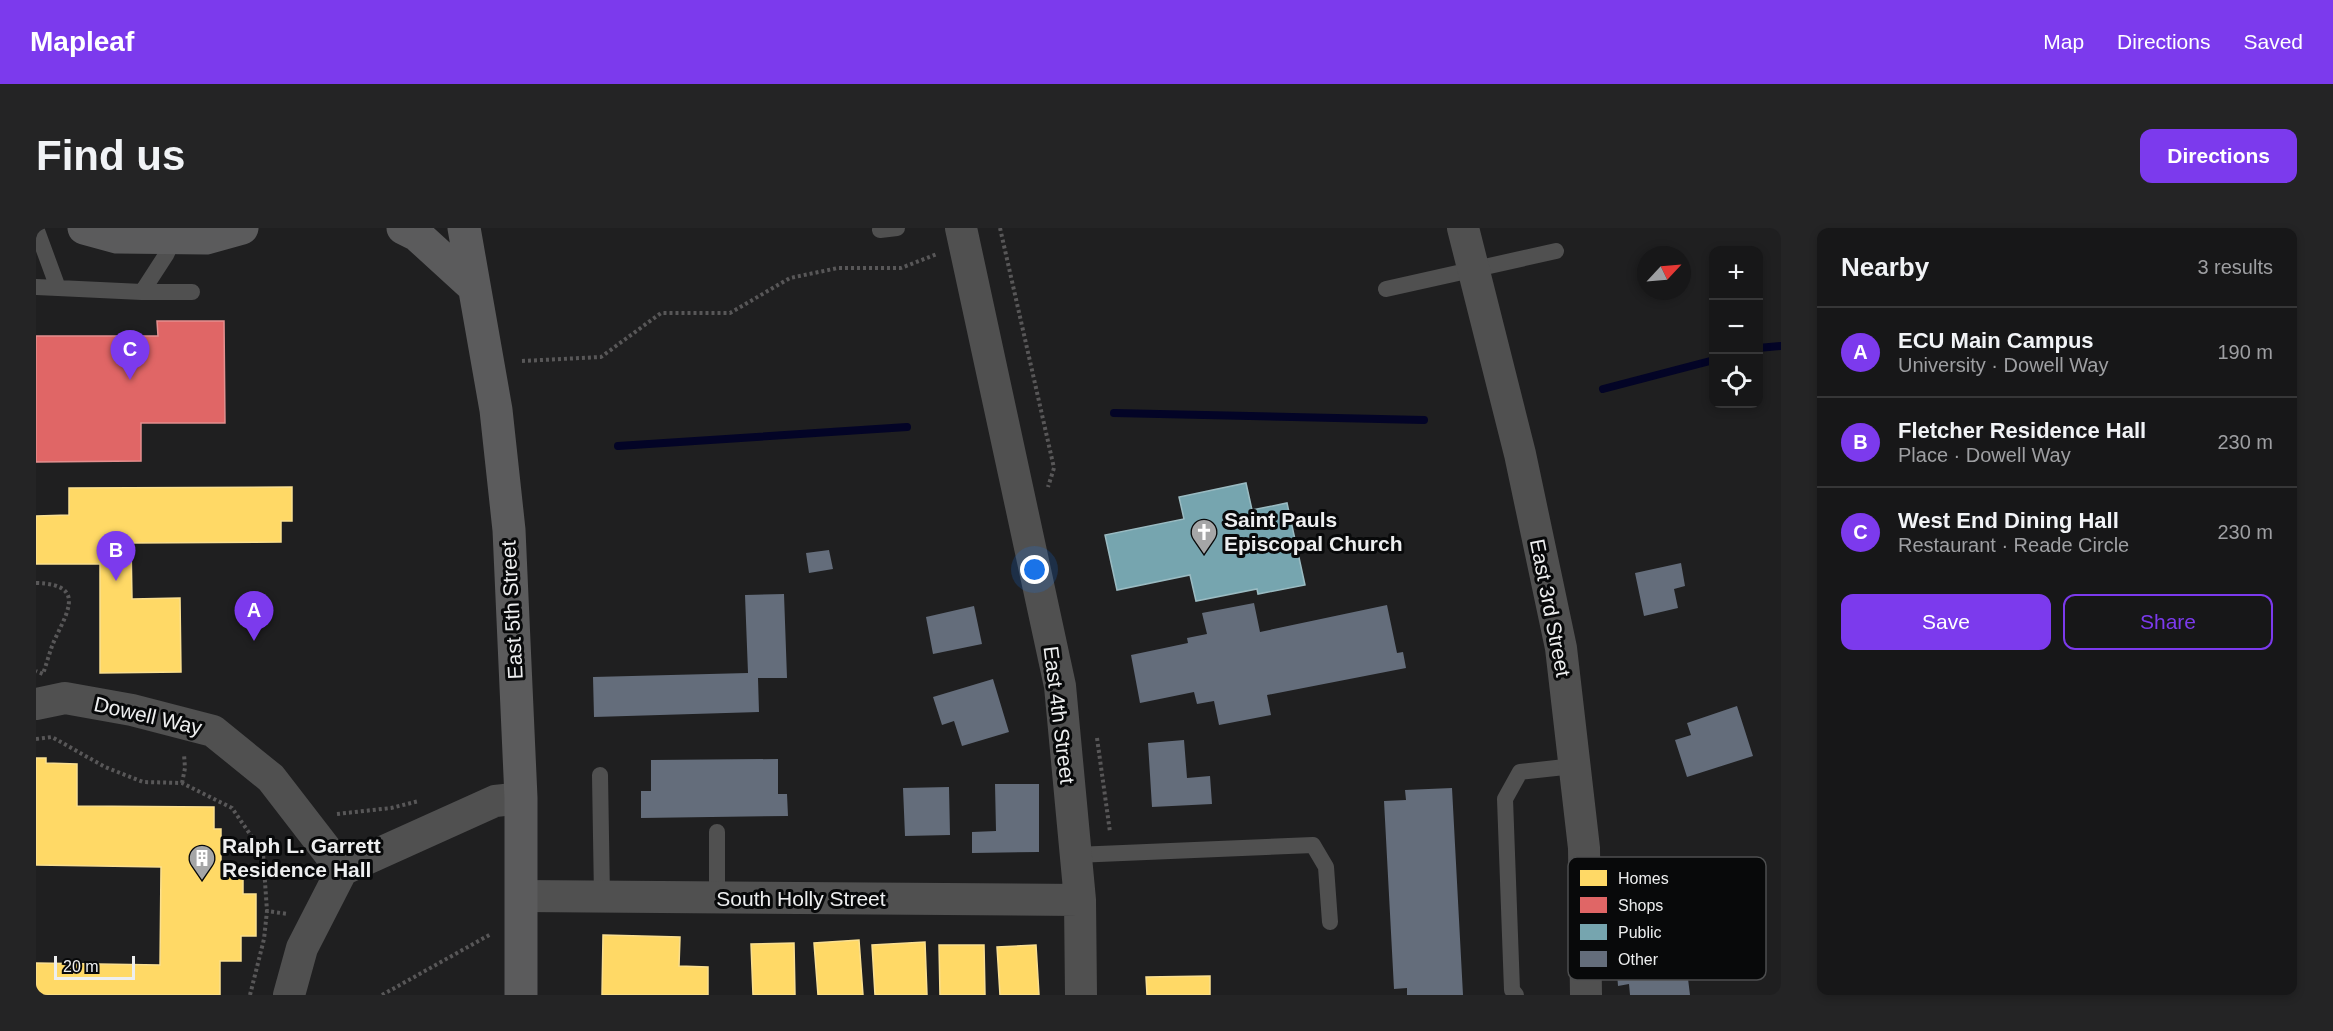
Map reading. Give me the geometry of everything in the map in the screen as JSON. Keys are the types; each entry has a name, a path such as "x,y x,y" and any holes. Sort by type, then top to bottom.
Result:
{"main road":[{"path":"84,228 117,237 174,238 206,238 242,228"},
{"path":"403,228 417,235 474,287"},
{"name":"East 5th Street","path":"464,228 496,410 509,530 521,798 521,995"}],"street":[{"name":"East 3rd Street","path":"1463,228 1520,454 1561,648 1584,857"},
{"name":"East 4th Street","path":"953,240 1059,686 1080,900 1081,995"},
{"name":"Dowell Way","path":"36,704 65,698 132,710 213,731 271,778 342,870"},
{"path":"290,995 302,948 342,870 495,801 521,798"},
{"name":"South Holly Street","path":"521,896 1080,900"},
{"name":"East 3rd Street","path":"1586,980 1586,995"}],"lane":[{"path":"36,228 58,288"},
{"path":"142,292 174,238"},
{"path":"1386,289 1556,251"},
{"path":"36,287 142,292 192,291"},
{"path":"1515,995 1512,990 1505,799 1521,772 1574,766"},
{"path":"600,775 602,897"},
{"path":"717,832 717,898"},
{"path":"1075,855 1312,845 1326,867 1330,922"}],"path":[{"path":"522,361 600,357 661,313 730,313 790,278 838,268 901,268 953,240"},
{"path":"36,583 58,587 68,596 70,607 53,644 44,674"},
{"path":"36,739 52,737 105,767 143,782 182,783 232,808 263,853 267,911"},
{"path":"337,814 391,808 421,800"},
{"path":"381,995 492,934"}],"building: Homes":[{"path":"292,487 292,521 281,521 281,542 131,543 132,599 180,598 181,672 100,673 100,564 36,564 36,516 69,515 69,488"},
{"name":"Ralph L. Garrett Residence Hall","path":"36,758 46,758 46,763 77,764 77,806 214,807 214,829 221,829 221,867 243,868 243,894 256,894 256,936 241,936 241,961 220,961 220,995 36,995 36,963 160,965 161,867 36,865"},
{"path":"603,935 680,937 679,966 708,967 708,995 602,995"},
{"path":"859,940 863,995 818,995 814,943"},
{"path":"925,942 927,995 875,995 872,945"},
{"path":"794,943 795,995 753,995 751,944"},
{"path":"939,945 984,945 985,995 940,995"},
{"path":"1036,945 1039,995 1000,995 997,947"},
{"path":"1210,976 1210,995 1147,995 1146,977"}],"building: Shops":[{"path":"157,321 224,321 225,423 141,423 141,461 36,462 36,336 158,336"}],"building: Public":[{"name":"Saint Pauls Episcopal Church","path":"1246,483 1252,510 1287,503 1305,585 1258,594 1257,589 1196,601 1190,575 1117,590 1105,535 1184,519 1179,497"}],"building: Other":[{"path":"829,550 833,569 809,573 806,553"},
{"path":"1681,563 1685,586 1674,589 1678,608 1644,616 1635,573"},
{"path":"784,594 787,678 758,678 759,712 594,717 593,677 748,673 745,595"},
{"path":"1254,603 1260,632 1387,605 1397,653 1403,652 1406,668 1267,695 1271,715 1219,725 1214,701 1197,704 1194,692 1140,703 1131,655 1188,643 1187,638 1207,634 1202,613"},
{"path":"974,606 982,644 933,654 926,617"},
{"path":"993,679 1009,732 962,746 954,721 942,725 933,697"},
{"path":"1737,706 1753,756 1687,777 1675,740 1691,735 1687,723"},
{"path":"1184,740 1187,778 1210,776 1212,804 1152,807 1148,743"},
{"path":"778,759 778,794 787,794 788,816 641,818 641,791 651,791 651,760"},
{"path":"995,784 1039,784 1039,852 972,853 972,832 996,831"},
{"path":"949,787 950,835 905,836 903,788"},
{"path":"1452,788 1463,995 1407,995 1407,988 1394,989 1384,801 1406,800 1405,790"},
{"path":"1618,980 1688,980 1690,995 1630,995 1629,984 1618,986"}],"waterway":[{"path":"1763,348 1781,346"},
{"path":"1603,389 1709,361"},
{"path":"1114,413 1424,420"},
{"path":"618,446 907,427"}],"place":[{"name":"West End Dining Hall","path":"130,380"},
{"name":"Saint Pauls Episcopal Church","path":"1204,555"},
{"name":"Fletcher Residence Hall","path":"116,581"},
{"name":"ECU Main Campus","path":"254,641"},
{"name":"Ralph L. Garrett Residence Hall","path":"202,881"}]}
